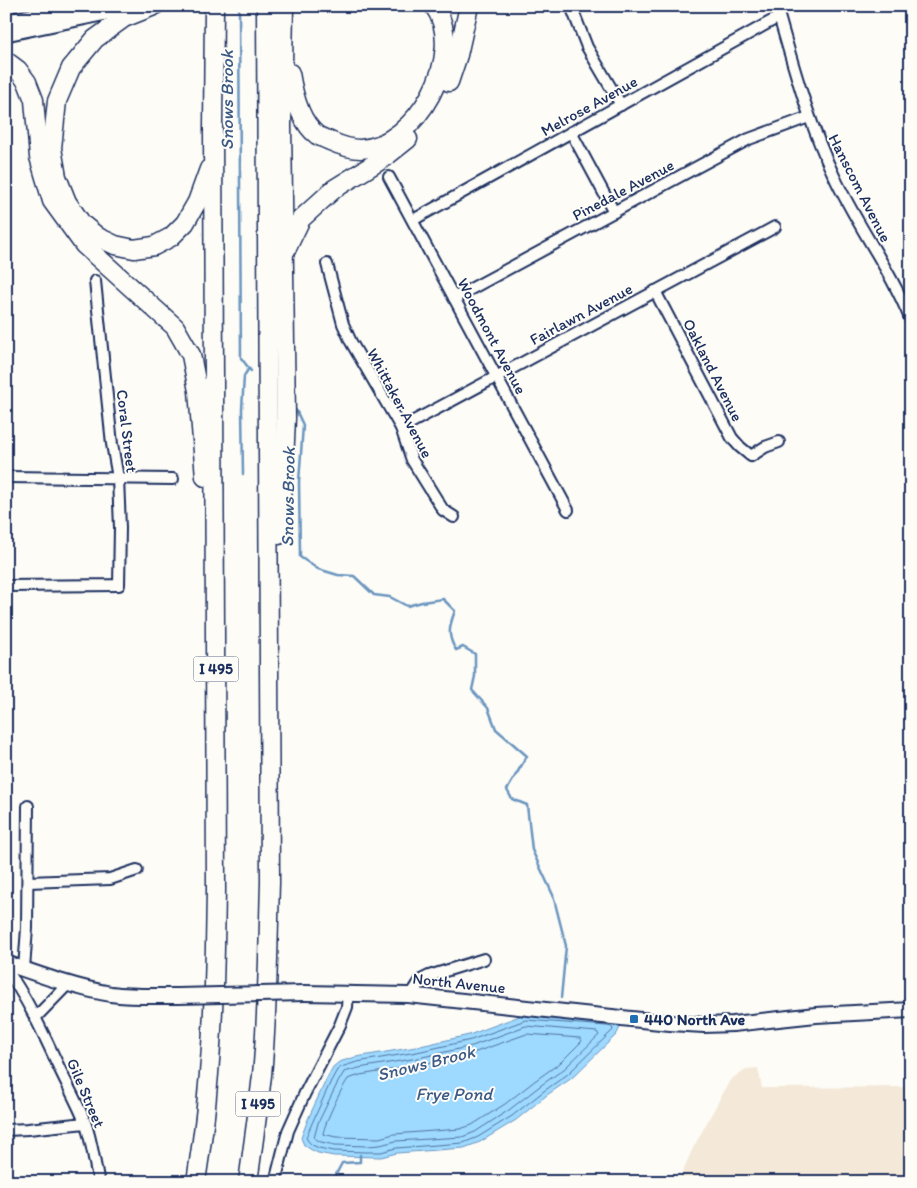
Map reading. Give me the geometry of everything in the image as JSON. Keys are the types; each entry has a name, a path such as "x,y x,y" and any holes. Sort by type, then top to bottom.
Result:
{"highway":[{"path":"154,6 124,18 95,39 71,68 57,101 55,115 52,148 57,177 67,202 82,224 98,237 115,245 134,249 154,246 171,237 185,224 197,202 213,156"},
{"name":"I 495","path":"196,1182 207,1096 214,980 216,889 214,6"},
{"name":"I 495","path":"248,1182 262,1073 268,972 270,884 266,6"},
{"path":"269,655 283,485 286,418 282,125 284,6"},
{"path":"284,34 293,91 305,122 316,134 340,146 359,149 378,146 396,136 411,122 424,107 437,84 444,63 446,40 442,23 434,6"},
{"path":"284,258 301,219 334,189 384,158 418,132 448,88 458,55 469,6"},
{"path":"6,62 18,70 27,82 34,100 39,157 52,200 84,246 175,327 191,355 198,391 216,607"}],"main road":[{"path":"6,22 83,6"},
{"path":"6,34 135,6"},
{"name":"North Avenue","path":"6,963 68,984 112,994 138,996 305,993 410,995 704,1025 733,1024 816,1015 911,1010"}],"street":[{"path":"571,6 587,48 621,105"},
{"name":"Hanscom Avenue","path":"776,6 809,117 840,188 888,271 911,321"},
{"name":"Melrose Avenue","path":"413,220 779,17"},
{"name":"Pinedale Avenue","path":"454,298 749,139 809,117"},
{"path":"571,132 614,212"},
{"name":"Woodmont Avenue","path":"389,177 568,510"},
{"name":"Fairlawn Avenue","path":"401,428 775,227"},
{"name":"Whittaker Avenue","path":"327,264 343,324 379,392 401,428 412,460 443,510 454,517"},
{"name":"Coral Street","path":"6,586 118,585 120,528 118,478 112,444 95,281"},
{"name":"Oakland Avenue","path":"655,291 732,438 751,456 765,447 778,442"},
{"path":"6,477 173,478"},
{"path":"24,969 27,928 28,806"},
{"path":"28,882 110,879 137,870"},
{"path":"410,995 421,980 429,976 484,959"},
{"name":"Gile Street","path":"6,969 35,1018 74,1097 85,1123 99,1182"},
{"path":"35,1018 68,984"},
{"path":"275,1182 288,1131 340,1025 347,1006 348,993"},
{"path":"6,1130 85,1123"}],"shaded area":[{"path":"758,1068 762,1088 905,1087 911,1182 678,1182 692,1150 730,1080 746,1069"}],"water":[{"name":"Frye Pond","path":"525,1014 617,1023 619,1029 616,1035 572,1078 516,1120 480,1142 464,1148 397,1153 381,1157 334,1156 318,1153 304,1145 301,1138 308,1119 327,1078 333,1067 339,1062 469,1035"}],"waterway":[{"name":"Snows Brook","path":"239,6 241,358 251,371"},
{"path":"243,474 242,409 244,376 249,368"},
{"name":"Snows Brook","path":"296,410 303,425 299,482 300,557 318,569 338,575 354,576 374,595 390,597 407,606 443,599 455,611 451,621 450,635 456,650 463,647 475,654 475,676 472,690 488,708 496,729 527,756 507,790 512,799 527,805 532,850 553,895 566,946 561,998"},
{"name":"Snows Brook","path":"332,1182 342,1163 360,1162 360,1155"}],"place":[{"name":"440 North Ave","path":"634,1019"}]}
